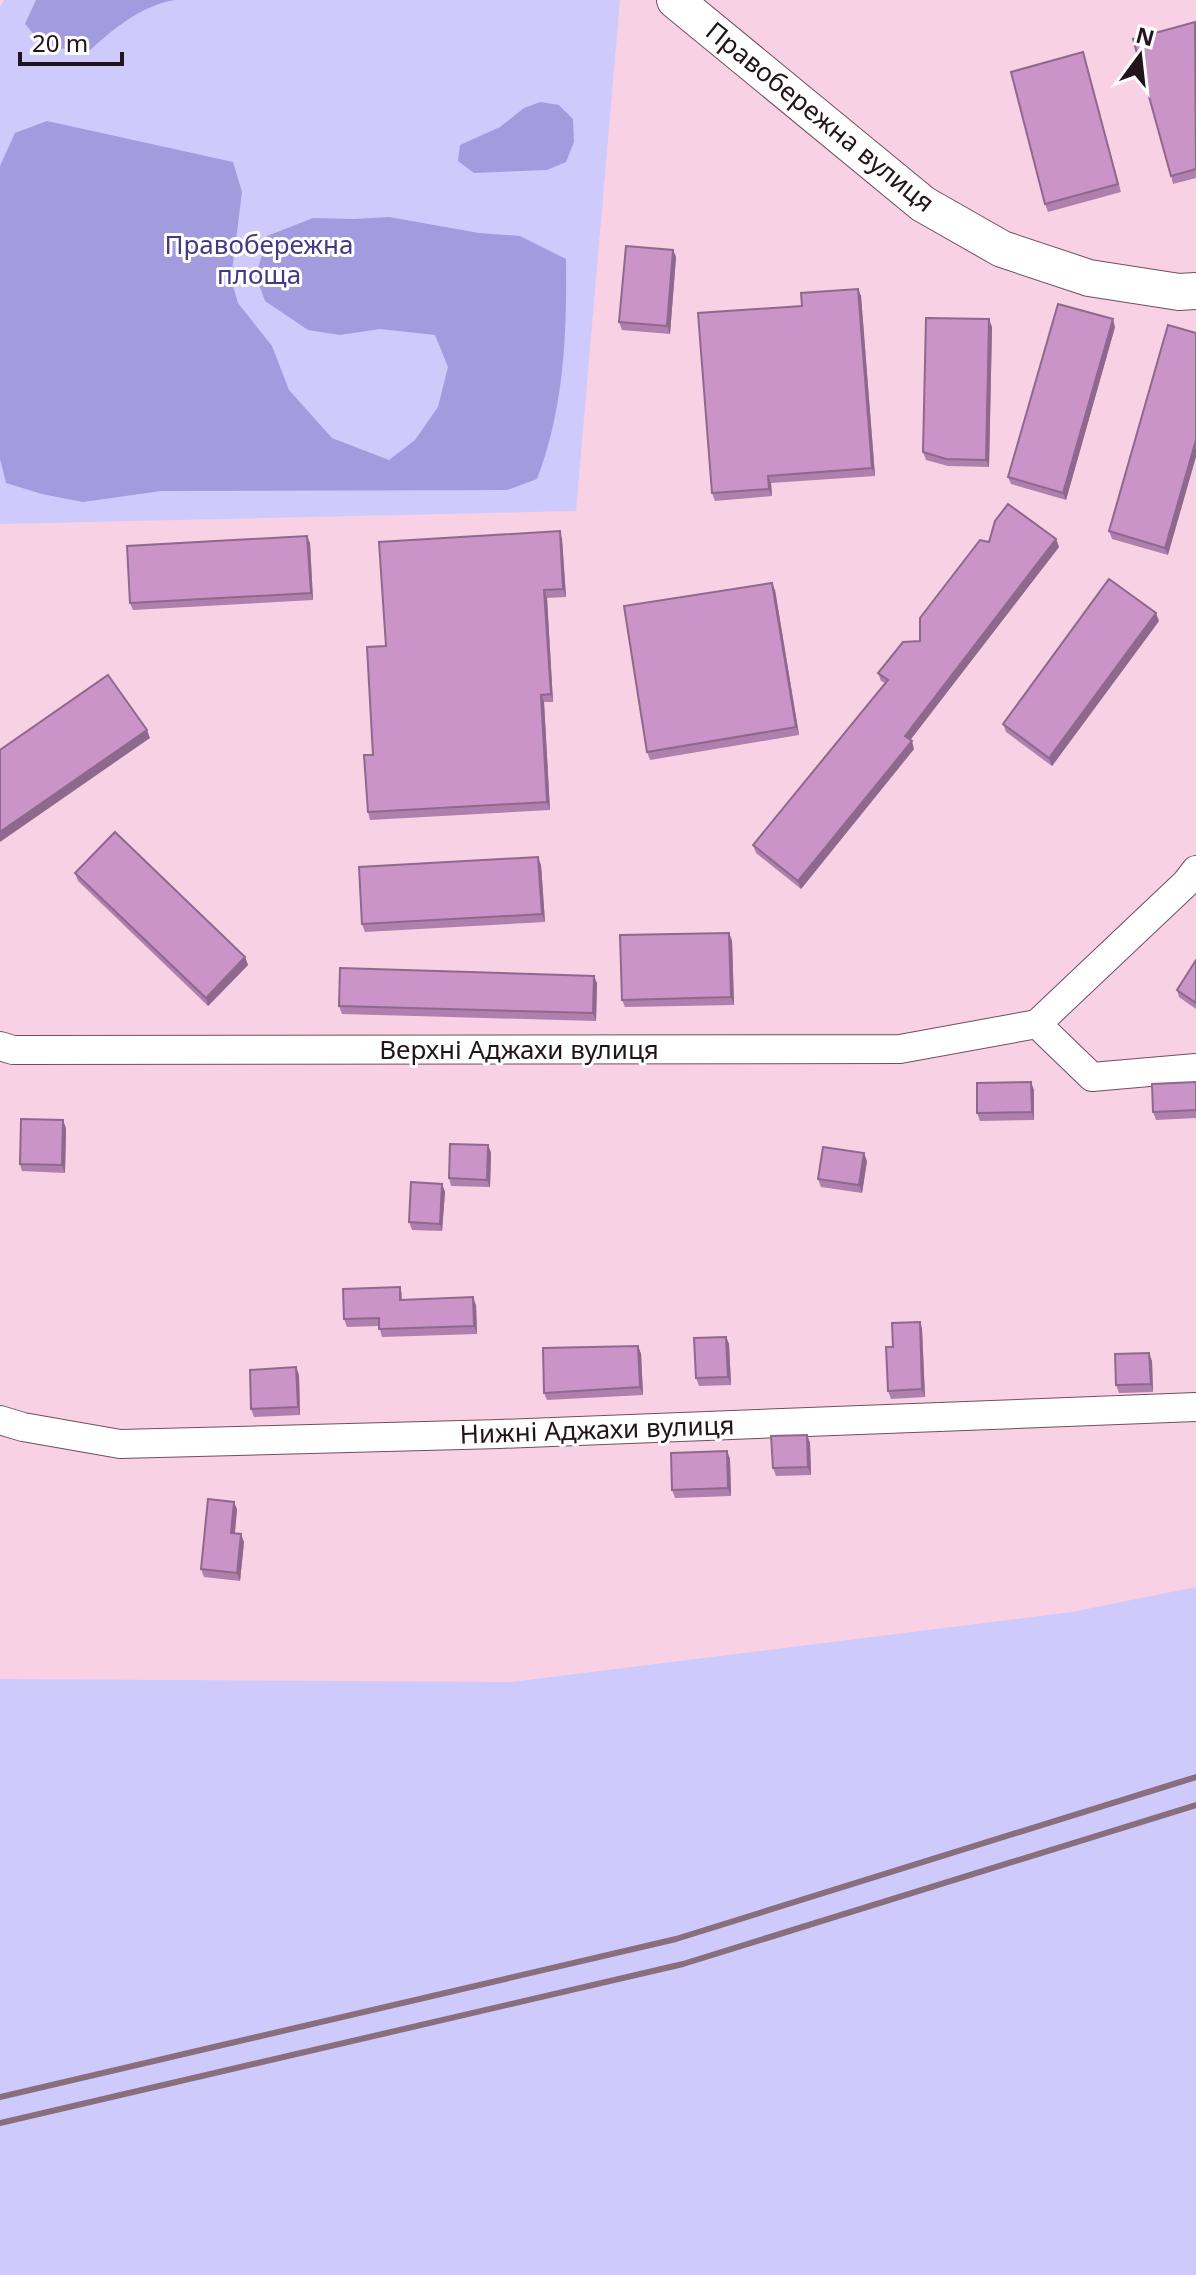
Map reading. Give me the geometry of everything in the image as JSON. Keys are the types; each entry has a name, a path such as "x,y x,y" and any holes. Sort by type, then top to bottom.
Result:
{"street":[{"name":"Правобережна вулиця","path":"675,0 923,204 1002,249 1089,278 1179,292 1196,291"},
{"path":"1196,870 1037,1024 1092,1077 1196,1068"},
{"name":"Верхні Аджахи вулиця","path":"0,1046 13,1050 900,1049 1037,1024"},
{"name":"Нижні Аджахи вулиця","path":"0,1420 120,1444 484,1435 1196,1407"}],"green space":[{"name":"Правобережна площа","path":"4,0 620,0 576,511 0,524 0,7"},
{"path":"1196,1587 1196,2275 0,2275 0,1679 511,1682 1072,1612"}],"shaded area":[{"path":"36,0 175,0 139,13 87,53 43,45 25,24"},
{"path":"540,102 559,105 573,119 574,142 566,162 547,170 474,173 458,161 460,145 500,127 524,108"},
{"path":"47,121 233,162 242,192 231,279 238,303 272,346 289,390 332,438 389,460 415,440 438,407 448,367 435,335 380,329 340,335 308,330 265,301 256,276 267,236 313,218 389,217 479,233 520,236 566,259 562,371 553,426 537,479 507,490 161,491 83,502 6,483 0,459 0,166 15,133"}],"building":[{"path":"1195,22 1196,169 1171,176 1133,39"},
{"path":"1083,52 1118,184 1045,204 1011,72"},
{"path":"626,246 673,250 667,326 619,322"},
{"path":"858,289 872,468 768,476 769,489 712,493 698,313 802,306 801,293"},
{"path":"1058,304 1113,319 1063,493 1008,477"},
{"path":"926,318 989,319 986,460 946,459 923,452"},
{"path":"1168,325 1196,333 1196,440 1165,548 1109,531"},
{"path":"1008,504 1056,539 905,736 912,741 798,881 753,845 888,680 878,673 903,642 920,641 920,618 980,540 989,542 995,521"},
{"path":"560,531 563,589 544,590 551,694 541,695 547,802 368,812 364,755 373,755 367,647 386,646 379,542"},
{"path":"307,536 311,593 130,603 127,546"},
{"path":"1109,579 1156,613 1049,758 1003,724"},
{"path":"772,583 796,727 647,752 624,606"},
{"path":"108,675 147,730 0,832 0,750"},
{"path":"115,832 245,957 206,998 75,873"},
{"path":"538,857 542,914 362,924 359,867"},
{"path":"729,933 731,997 622,1000 620,935"},
{"path":"1196,960 1196,1003 1177,990"},
{"path":"340,968 594,976 593,1013 339,1006"},
{"path":"1031,1082 1032,1112 977,1113 977,1083"},
{"path":"1196,1082 1196,1110 1153,1112 1152,1084"},
{"path":"21,1119 63,1120 62,1165 20,1164"},
{"path":"450,1144 488,1145 487,1180 449,1178"},
{"path":"823,1147 864,1153 859,1185 818,1179"},
{"path":"411,1182 442,1184 440,1224 409,1222"},
{"path":"400,1287 400,1300 473,1297 474,1326 379,1329 379,1318 344,1319 343,1289"},
{"path":"920,1322 922,1389 888,1391 886,1347 893,1347 892,1323"},
{"path":"726,1337 728,1377 696,1378 694,1338"},
{"path":"638,1346 640,1387 544,1393 543,1348"},
{"path":"1149,1353 1151,1384 1116,1385 1115,1354"},
{"path":"296,1367 298,1407 251,1409 250,1370"},
{"path":"807,1435 808,1467 773,1468 771,1436"},
{"path":"727,1451 728,1488 672,1490 671,1453"},
{"path":"208,1499 234,1502 231,1533 241,1534 237,1573 201,1569"}],"railway":[{"path":"0,2097 676,1939 1196,1777"},
{"path":"0,2123 683,1964 1196,1805"}]}
